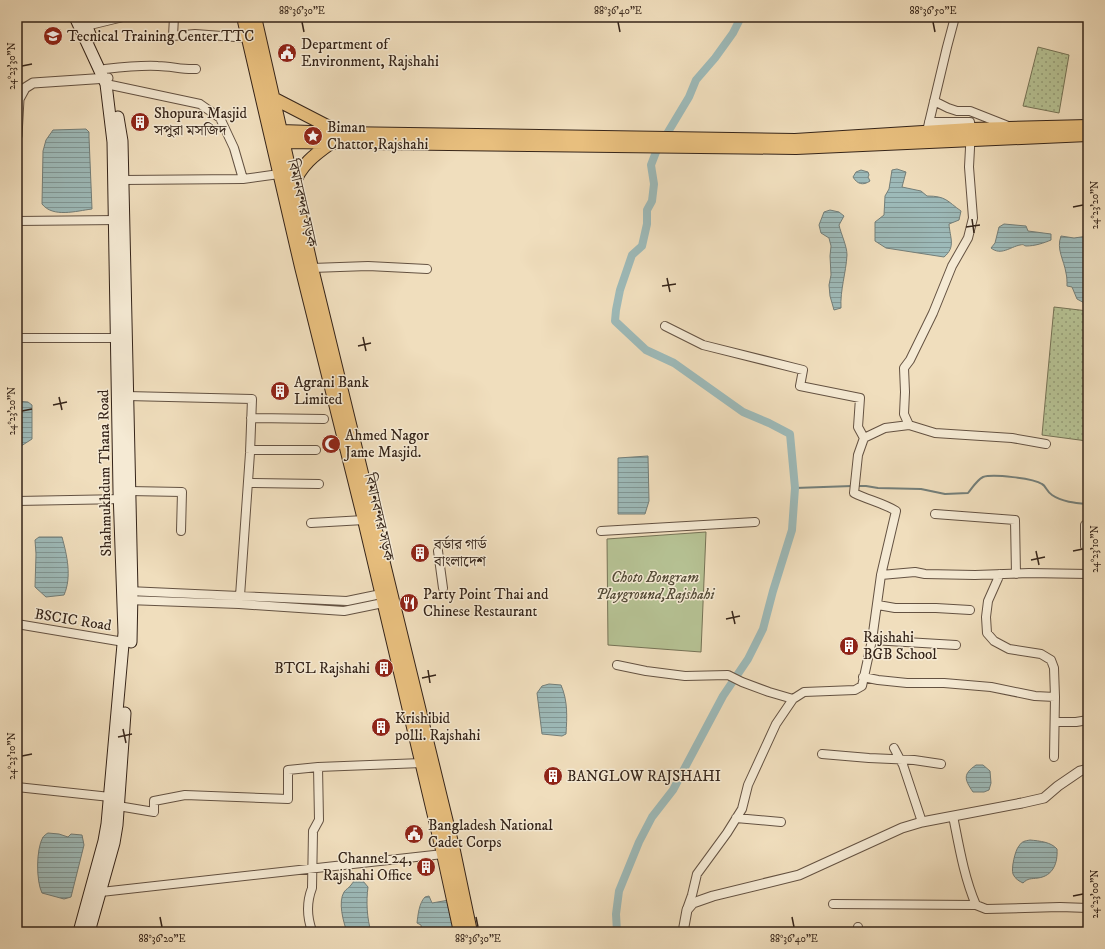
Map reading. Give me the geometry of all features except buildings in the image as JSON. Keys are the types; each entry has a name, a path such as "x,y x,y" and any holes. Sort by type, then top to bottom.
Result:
{"main road":[{"name":"Shahmukhdum Thana Road","path":"74,17 107,79 114,142 119,220 128,595 131,642 114,802 79,932"},
{"name":"বিমানবন্দর সড়ক","path":"244,17 261,97 301,267 364,520 382,599 400,652 452,844 471,932"},
{"name":"বিমানবন্দর সড়ক","path":"255,17 400,652 422,762 460,932"},
{"name":"Shahmukhdum Thana Road","path":"85,21 107,79 122,141 122,180 119,220"},
{"path":"273,98 341,133"},
{"path":"673,143 796,148 971,134 1015,128 1088,126"},
{"path":"282,137 330,143 673,143 795,140 928,127 971,134 1088,135"},
{"path":"282,137 341,133 650,143"},
{"path":"293,185 297,174 312,157 330,143"},
{"name":"Shahmukhdum Thana Road","path":"121,338 127,396 126,496"},
{"name":"Shahmukhdum Thana Road","path":"89,932 114,843 117,825 114,802 128,595"}],"street":[{"path":"85,21 122,17"},
{"path":"174,17 173,36 196,34 249,38"},
{"path":"928,127 947,47 956,17"},
{"path":"107,79 131,67 160,66 185,70 196,69"},
{"path":"17,136 21,88 34,83 107,79 200,104 220,118 234,148 243,179"},
{"path":"934,101 948,108 958,111 970,111 1015,128"},
{"path":"909,425 904,414 904,368 910,360 933,313 952,266 968,238 973,218 968,167 971,134"},
{"path":"122,180 243,179 279,174"},
{"path":"17,221 119,220"},
{"path":"312,268 368,266 428,269"},
{"path":"665,326 703,345 802,370 800,386 860,398 858,427 864,438"},
{"path":"17,338 121,338"},
{"path":"127,396 252,399 240,596"},
{"path":"251,418 324,419"},
{"path":"683,932 687,910 697,874 727,833 742,809 748,785 776,724 793,699 804,692 855,690 862,686 872,640 882,575 896,510 888,506 866,500 854,493 858,455 864,438 885,428 909,425 935,432 1012,438 1046,444"},
{"path":"250,450 316,450"},
{"path":"248,484 319,484"},
{"path":"17,501 182,492 181,531"},
{"path":"935,514 1014,520 1016,574"},
{"path":"311,523 364,520"},
{"path":"601,531 755,522"},
{"path":"1085,525 1085,546 1088,546"},
{"path":"438,551 443,588"},
{"path":"882,575 916,572 925,574 975,575 1088,574"},
{"path":"1000,574 988,601 986,617 987,633 994,642 1009,649 1041,654 1052,660 1056,697 1054,757"},
{"path":"128,595 240,596 347,601 382,599"},
{"path":"128,595 344,611 382,599"},
{"path":"878,605 895,608 970,610"},
{"name":"BSCIC Road","path":"17,624 124,642"},
{"path":"872,640 956,645"},
{"path":"617,665 646,671 685,676 728,675 769,692 793,699"},
{"path":"863,677 878,680 991,687 1035,696 1056,697"},
{"path":"1055,722 1076,722 1088,720"},
{"path":"894,748 900,760 922,822"},
{"path":"822,754 914,760 941,764"},
{"path":"17,787 114,802 154,812 154,801 185,795 288,799 288,770 318,767 422,762"},
{"path":"312,931 308,921 309,896 312,888 313,831 319,820 318,767"},
{"path":"687,910 693,903 799,875 902,828 922,822 1044,798 1058,786 1080,771 1088,769"},
{"path":"954,816 970,890 976,905"},
{"path":"736,818 781,822"},
{"path":"101,892 443,854"},
{"path":"833,904 976,905 986,909 1060,907 1088,908"}],"green space":[{"path":"1038,47 1069,55 1059,113 1023,106"},
{"path":"1054,307 1088,311 1087,441 1042,435"},
{"name":"Choto Bongram Playground,Rajshahi","path":"706,532 701,652 608,645 607,539"}],"water":[{"path":"86,129 89,132 92,209 72,212 52,211 42,204 43,151 46,140 53,130"},
{"path":"897,169 906,172 902,187 921,191 927,196 942,198 961,211 959,220 949,224 951,246 950,250 944,257 886,248 875,241 875,222 884,215 885,196 889,189 892,170"},
{"path":"861,170 868,172 870,181 867,183 858,183 853,177 856,172"},
{"path":"830,210 839,212 844,216 839,225 847,255 841,295 841,308 834,310 829,285 831,275 831,246 829,238 821,233 819,225 824,212"},
{"path":"1004,224 1026,226 1028,231 1051,234 1051,240 1036,245 1016,246 1002,251 995,250 991,248 995,243 999,227"},
{"path":"1061,236 1074,238 1088,236 1088,305 1077,299 1072,287 1067,286 1065,268 1059,245"},
{"path":"17,401 28,402 32,405 32,439 18,448"},
{"path":"648,456 649,501 645,514 618,514 618,458"},
{"path":"39,537 62,537 68,566 68,581 64,595 46,597 35,587 35,540"},
{"path":"549,684 561,685 565,697 567,715 566,734 562,736 542,734 537,693 542,686"},
{"path":"976,765 983,765 990,771 991,783 989,790 984,792 973,792 968,784 966,777 967,774"},
{"path":"48,833 68,837 71,834 82,835 84,845 71,897 64,899 42,893 40,888 38,873 39,849 43,837"},
{"path":"1030,840 1045,842 1055,847 1057,849 1057,859 1054,868 1047,875 1028,879 1023,883 1017,880 1014,876 1013,864 1016,851 1020,844"},
{"path":"358,875 368,887 367,910 371,932 347,932 343,917 341,906 342,896"},
{"path":"429,896 432,903 449,900 454,929 453,932 422,932 421,925 417,923 418,913 423,900 425,897"}],"waterway":[{"path":"617,932 616,914 619,891 639,842 652,817 673,790 723,696 748,659 763,629 792,530 795,488 790,434 743,412 674,363 646,350 615,321 620,290 632,255 642,246 647,224 647,210 652,201 654,184 651,165 656,152 689,97 696,80 715,58 733,33 741,17"},
{"path":"856,486 921,489 945,494 968,493 983,477 1004,476 1022,478 1037,482 1043,485 1050,494 1060,499 1069,502 1088,504"},
{"path":"795,488 852,486"}],"place":[{"name":"Tecnical Training Center TTC","path":"53,36"},
{"name":"Department of Environment, Rajshahi","path":"287,53"},
{"name":"Shopura Masjid সপুরা মসজিদ","path":"140,122"},
{"name":"Biman Chattor,Rajshahi","path":"313,136"},
{"name":"Agrani Bank Limited","path":"280,391"},
{"name":"Ahmed Nagor Jame Masjid.","path":"331,444"},
{"name":"বর্ডার গার্ড বাংলাদেশ","path":"420,553"},
{"name":"Party Point Thai and Chinese Restaurant","path":"409,603"},
{"name":"Rajshahi BGB School","path":"849,646"},
{"name":"BTCL Rajshahi","path":"384,668"},
{"name":"Krishibid polli. Rajshahi","path":"381,727"},
{"name":"BANGLOW RAJSHAHI","path":"553,776"},
{"name":"Bangladesh National Cadet Corps","path":"414,834"},
{"name":"Channel 24, Rajshahi Office","path":"426,867"}]}
